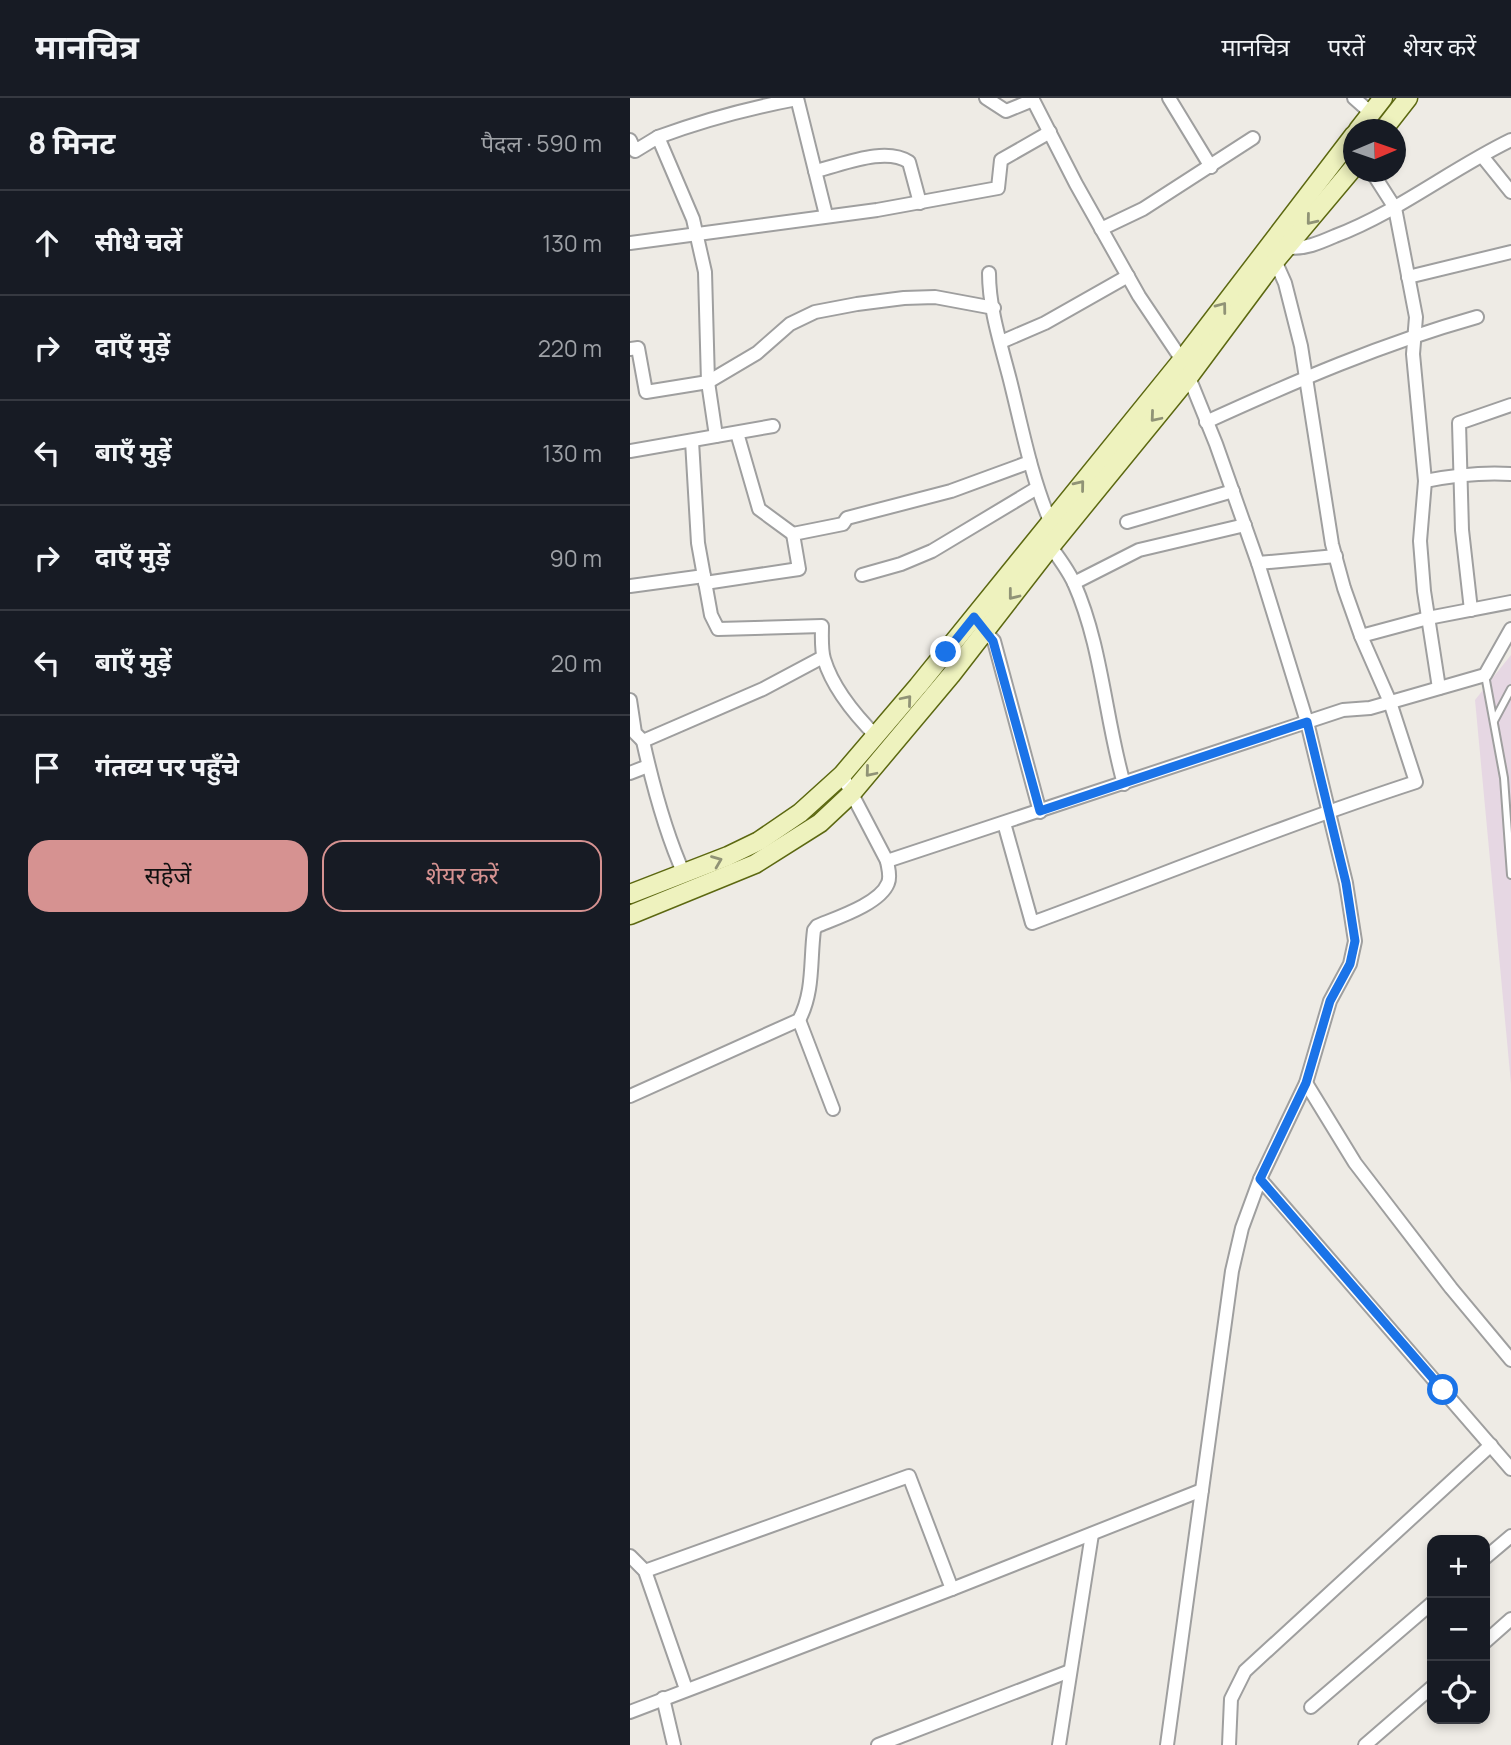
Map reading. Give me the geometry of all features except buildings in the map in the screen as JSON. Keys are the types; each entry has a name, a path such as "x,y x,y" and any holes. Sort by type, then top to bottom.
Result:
{"street":[{"path":"986,98 1006,111 1033,99 1101,229 1164,337 1182,360 1245,525 1307,722 1330,810 1355,941 1350,964 1330,1001 1306,1083 1260,1179 1242,1227 1232,1271 1167,1745"},
{"path":"1169,98 1211,167"},
{"path":"1354,98 1371,113"},
{"path":"1367,119 1383,98"},
{"path":"1392,119 1408,98"},
{"path":"630,140 635,151 658,137 697,122 797,99 826,215"},
{"path":"630,243 920,203 998,188 1001,160 1050,132"},
{"path":"658,137 693,219 705,272 708,382 716,436"},
{"path":"1101,229 1143,209 1253,138"},
{"path":"1277,252 1302,249 1352,230 1511,140"},
{"path":"1047,533 1188,378 1343,153"},
{"path":"815,172 877,156 901,156 909,162 912,169 920,203"},
{"path":"1482,156 1511,192"},
{"path":"630,915 755,864 820,822 852,793 1047,533 1182,360 1343,178"},
{"path":"1378,182 1395,208 1416,317 1413,354 1425,481 1420,541 1439,688"},
{"path":"1004,823 1032,923 1199,862 1330,810 1416,782 1390,702 1361,636 1344,588 1336,556 1295,320 1277,252"},
{"path":"1408,276 1511,252"},
{"path":"989,273 993,308 1047,533 1074,583 1097,656 1114,751 1124,784"},
{"path":"1001,342 1045,323 1128,276"},
{"path":"630,349 638,348 646,393 708,382 757,353 790,324 815,312 857,304 935,297 993,308"},
{"path":"1206,422 1306,377 1415,334 1477,317"},
{"path":"1471,610 1459,474 1459,423 1511,405"},
{"path":"630,452 774,426"},
{"path":"630,586 799,569 793,534 759,509 737,433"},
{"path":"692,440 698,543 711,615 718,629 822,625 823,657 855,715 877,737"},
{"path":"793,534 843,524 848,518 951,491 1030,462"},
{"path":"1425,481 1459,474 1511,474"},
{"path":"862,575 901,564 932,551 1037,488"},
{"path":"1127,522 1233,491"},
{"path":"1074,583 1139,550 1245,525"},
{"path":"1258,564 1336,556"},
{"path":"1361,636 1428,618 1511,602"},
{"path":"630,894 759,841 800,813 842,775 980,624"},
{"path":"980,624 993,641 1040,811"},
{"path":"887,861 1343,710 1370,708 1485,675 1511,629"},
{"path":"643,741 763,689 823,657"},
{"path":"630,700 635,733 643,741 675,855 684,874"},
{"path":"630,773 648,766"},
{"path":"832,1109 799,1020 811,980 814,930 817,926 867,904 883,892 890,874 887,861 842,775"},
{"path":"630,1096 799,1020"},
{"path":"1306,1083 1355,1163 1451,1289 1511,1360"},
{"path":"1260,1179 1511,1469"},
{"path":"1229,1745 1231,1699 1245,1671 1491,1445"},
{"path":"645,1571 909,1476 952,1589"},
{"path":"630,1712 1202,1490"},
{"path":"1059,1745 1092,1534"},
{"path":"1490,1554 1511,1535"},
{"path":"630,1556 645,1571 686,1689"},
{"path":"1311,1706 1427,1607"},
{"path":"1490,1638 1511,1619"},
{"path":"878,1745 1070,1671"},
{"path":"1365,1745 1427,1691"},
{"path":"663,1698 674,1745"}],"lane":[{"path":"1485,675 1501,763 1511,875"},
{"path":"1494,721 1511,689"},
{"path":"1501,763 1511,762"}],"shaded area":[{"path":"1511,655 1511,1084 1475,700"}],"route":[{"path":"946,652 974,617 993,641 1040,811 1307,722 1346,883 1355,941 1350,964 1330,1001 1306,1083 1260,1179 1443,1390"}]}
